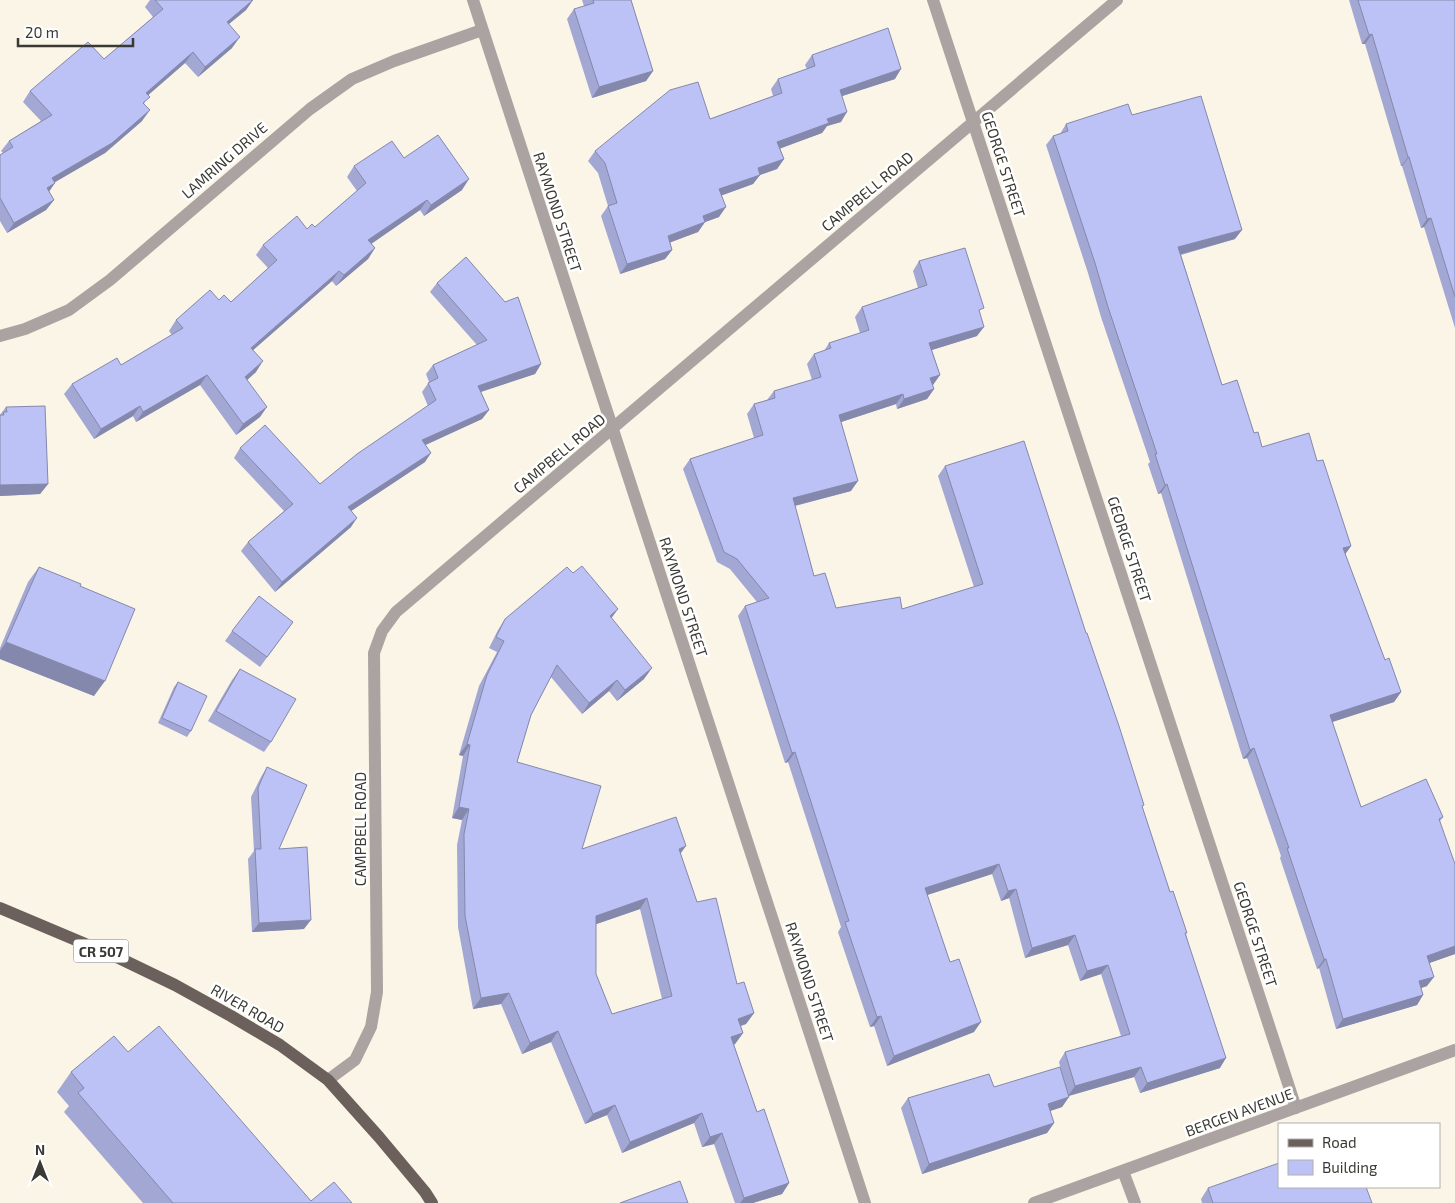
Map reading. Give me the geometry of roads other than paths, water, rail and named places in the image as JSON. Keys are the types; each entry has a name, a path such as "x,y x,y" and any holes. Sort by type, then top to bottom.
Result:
{"main road":[{"name":"RIVER ROAD","path":"0,908 175,985 280,1046 328,1080 379,1137 432,1203"}],"street":[{"name":"RAYMOND STREET","path":"472,0 865,1203"},
{"name":"GEORGE STREET","path":"933,0 1296,1108"},
{"name":"CAMPBELL ROAD","path":"328,1080 355,1060 371,1027 377,992 374,653 382,631 396,612 1117,0"},
{"name":"LAMRING DRIVE","path":"0,336 25,329 69,310 110,280 310,109 352,79 394,61 482,30"},
{"name":"BERGEN AVENUE","path":"1034,1203 1455,1050"},
{"path":"1123,1171 1135,1203"}]}
